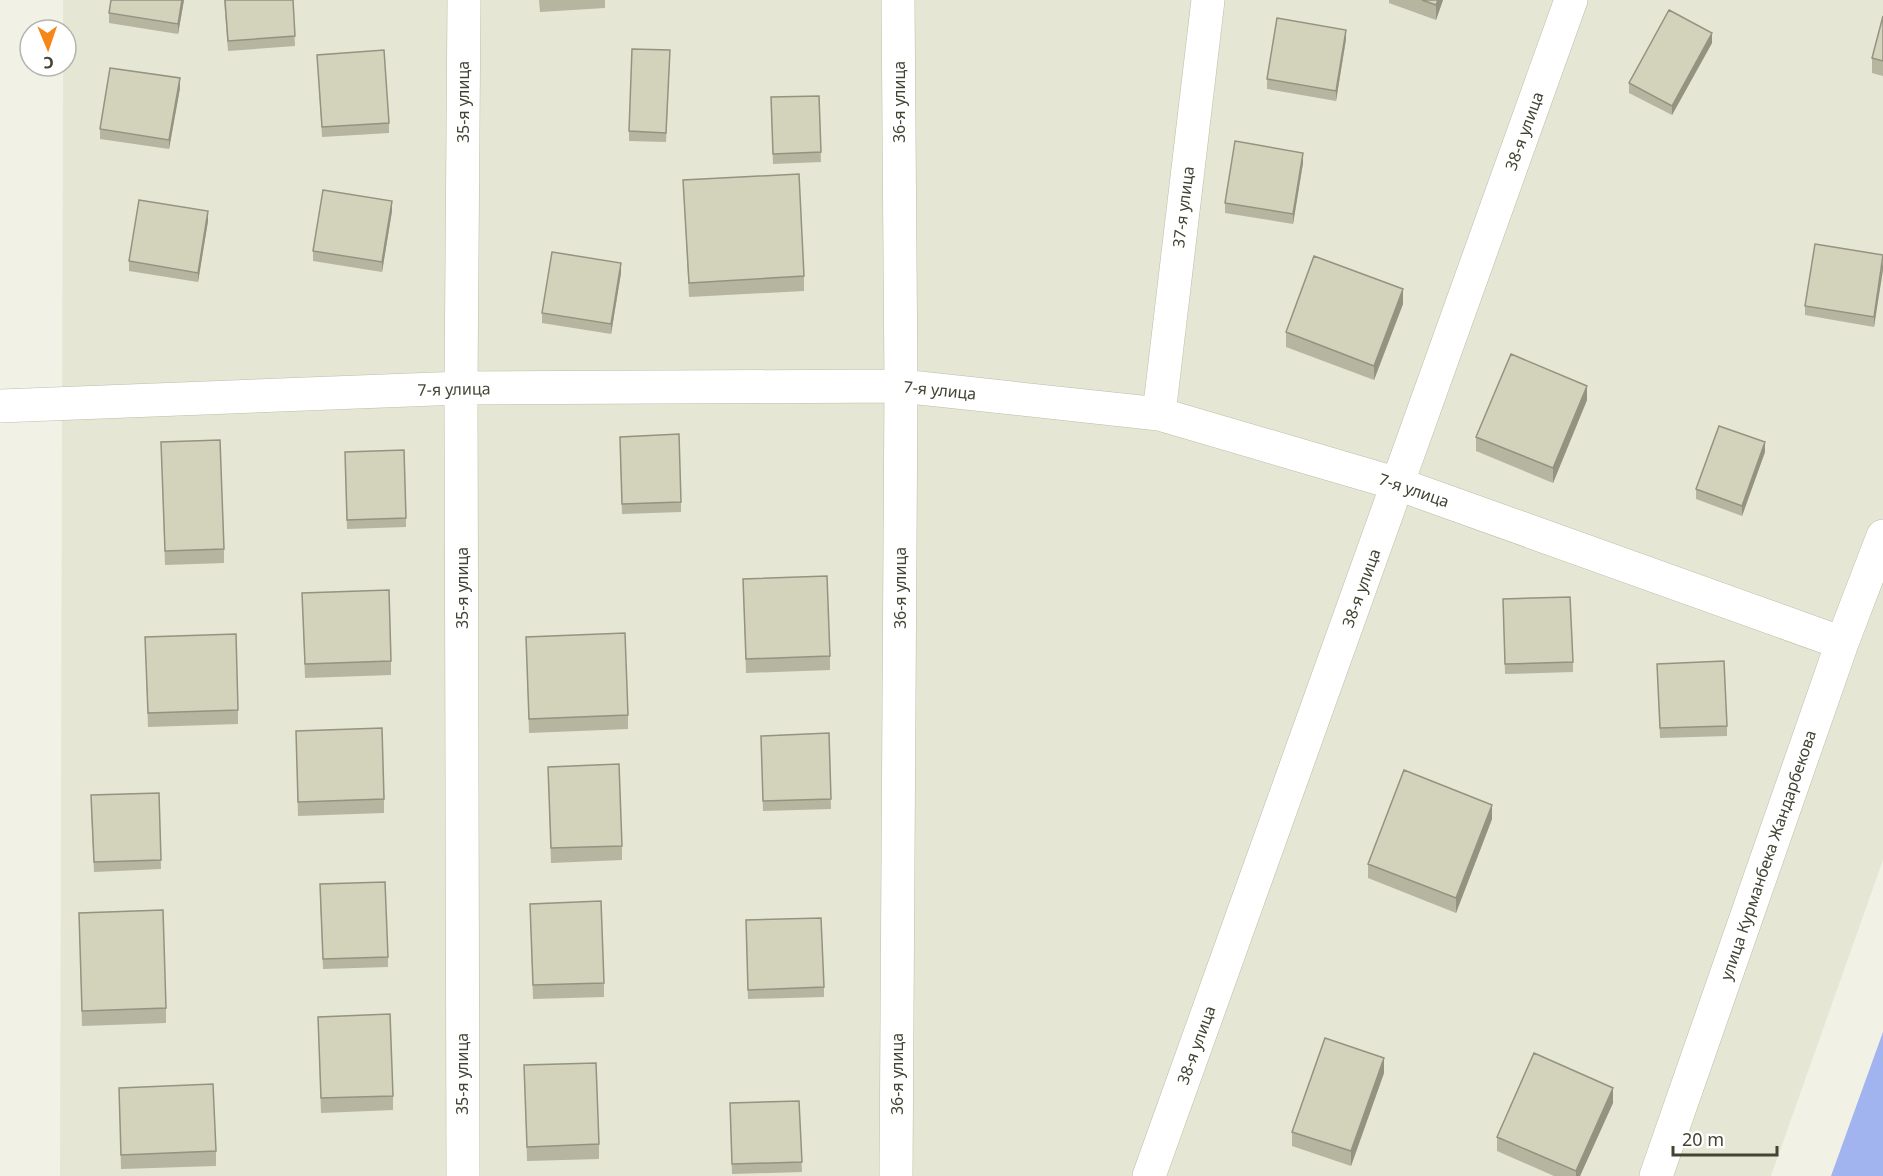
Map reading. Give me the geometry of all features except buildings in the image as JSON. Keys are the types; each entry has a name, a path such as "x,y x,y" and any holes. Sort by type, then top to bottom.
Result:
{"street":[{"name":"35-я улица","path":"463,1176 461,388 464,0"},
{"name":"36-я улица","path":"896,1176 901,386 898,0"},
{"name":"37-я улица","path":"1159,414 1208,0"},
{"name":"38-я улица","path":"1149,1176 1571,0"},
{"name":"7-я улица","path":"0,406 461,388 901,386 1159,414 1398,484 1842,643"},
{"name":"улица Курманбека Жандарбекова","path":"1656,1176 1842,643 1883,536"}],"shaded area":[{"path":"63,0 1883,0 1883,860 1771,1176 60,1176 63,78 78,78 78,18 63,18"}],"water":[{"path":"1883,1032 1883,1176 1831,1176"}]}
